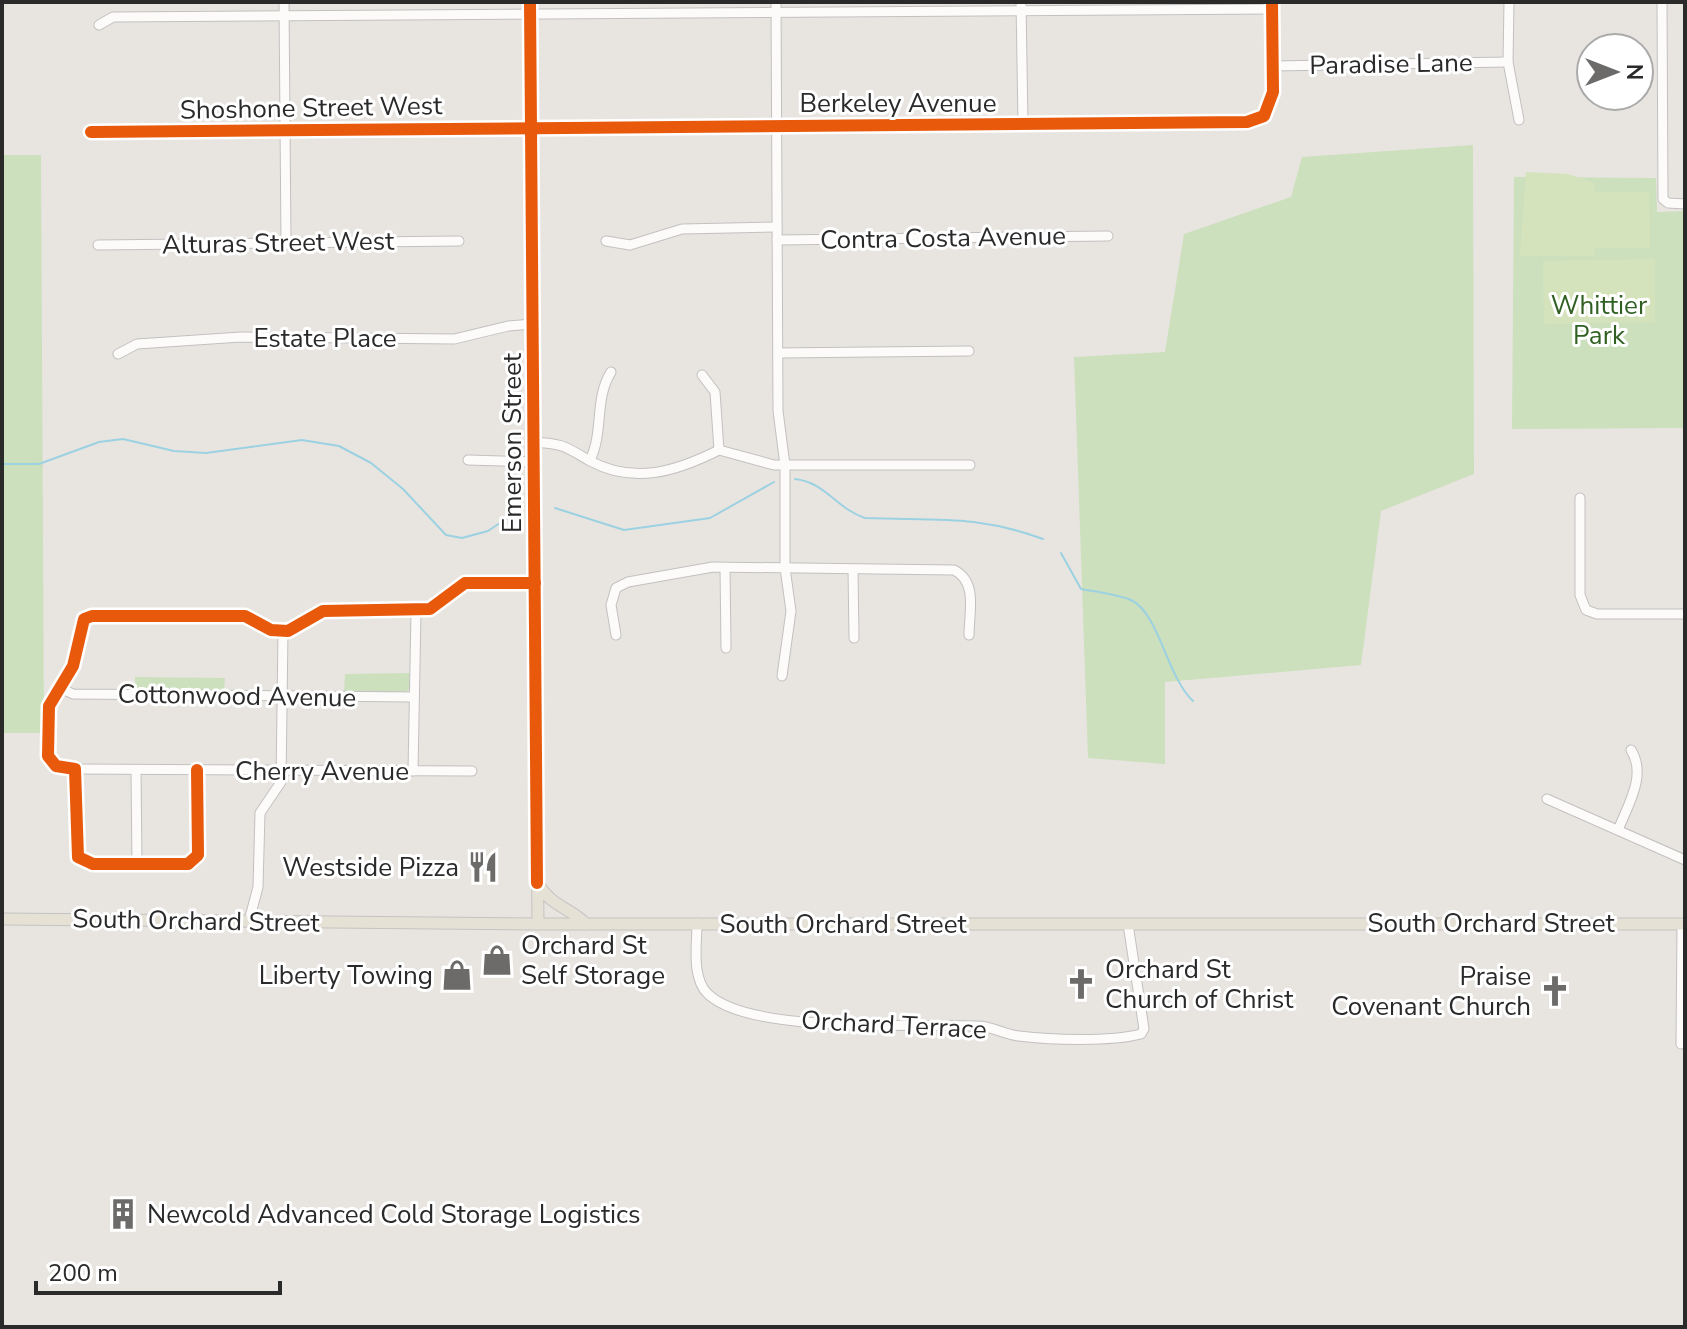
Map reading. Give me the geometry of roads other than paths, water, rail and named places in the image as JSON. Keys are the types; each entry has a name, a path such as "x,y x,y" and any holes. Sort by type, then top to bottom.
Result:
{"main road":[{"name":"Emerson Street","path":"530,2 538,924"},
{"path":"537,883 553,904 576,914 586,924"},
{"name":"South Orchard Street","path":"2,919 538,924 1684,924"}],"street":[{"path":"284,2 286,244"},
{"path":"1509,2 1508,62 1519,120"},
{"path":"1662,2 1663,195 1668,203 1685,204"},
{"path":"1021,6 1023,124"},
{"path":"99,25 113,17 530,15 776,7 1272,6 1273,66"},
{"path":"776,7 778,411 785,465 785,568 791,611 782,676"},
{"name":"Paradise Lane","path":"1273,66 1508,62"},
{"name":"Berkeley Avenue","path":"531,127 1247,122 1264,116 1272,98 1273,66"},
{"name":"Shoshone Street West","path":"91,132 531,127"},
{"path":"606,241 630,245 682,229 777,227"},
{"name":"Contra Costa Avenue","path":"777,240 1108,236"},
{"name":"Alturas Street West","path":"98,245 459,241"},
{"name":"Estate Place","path":"118,354 137,344 241,337 454,339 508,326 533,324"},
{"path":"778,353 969,351"},
{"path":"590,460 599,437 601,393 611,372"},
{"path":"702,375 715,392 719,450"},
{"path":"533,442 564,444 590,460 615,470 656,474 683,468 719,450 741,453 766,464 970,465"},
{"path":"468,460 534,462"},
{"path":"1580,498 1579,565 1583,607 1597,614 1685,614"},
{"path":"725,568 726,648"},
{"path":"616,635 611,619 611,598 621,585 686,571 725,568 950,569 959,573 970,588 969,635"},
{"path":"853,570 854,638"},
{"path":"197,770 198,858 188,864 137,864 84,862 78,857 75,769 56,766 48,756 49,706 73,666 81,622 92,616 245,616 283,632 300,627 323,611 416,612 437,605 465,583 535,583"},
{"path":"413,771 416,612"},
{"path":"249,921 258,887 259,819 262,809 280,788 283,632"},
{"name":"Cottonwood Avenue","path":"60,688 73,694 414,697"},
{"path":"1618,830 1637,781 1638,766 1631,750"},
{"name":"Cherry Avenue","path":"75,769 472,771"},
{"path":"136,770 137,864"},
{"path":"1547,799 1685,860"},
{"name":"Orchard Terrace","path":"697,923 701,985 722,1004 738,1009 804,1022 850,1026 981,1026 1015,1036 1110,1037 1137,1036 1144,1029 1128,924"},
{"path":"1681,1044 1684,924"}],"waterway":[{"path":"2,464 39,464 99,442 123,439 174,451 206,453 302,440 339,446 371,463 403,489 446,535 462,538 488,531 519,510"},
{"path":"795,479 815,485 846,509 865,518 975,522 1043,539"},
{"path":"555,508 624,530 710,518 774,482"},
{"path":"1061,553 1081,589 1125,598 1141,607 1156,631 1176,677 1193,701"}],"place":[{"name":"Westside Pizza","path":"483,867"},
{"name":"Orchard St Self Storage","path":"497,960"},
{"name":"Liberty Towing","path":"457,975"},
{"name":"Orchard St Church of Christ","path":"1081,984"},
{"name":"Praise Covenant Church","path":"1555,991"},
{"name":"Newcold Advanced Cold Storage Logistics","path":"123,1214"}],"park label":[{"name":"Whittier Park","path":"1599,320"}]}
